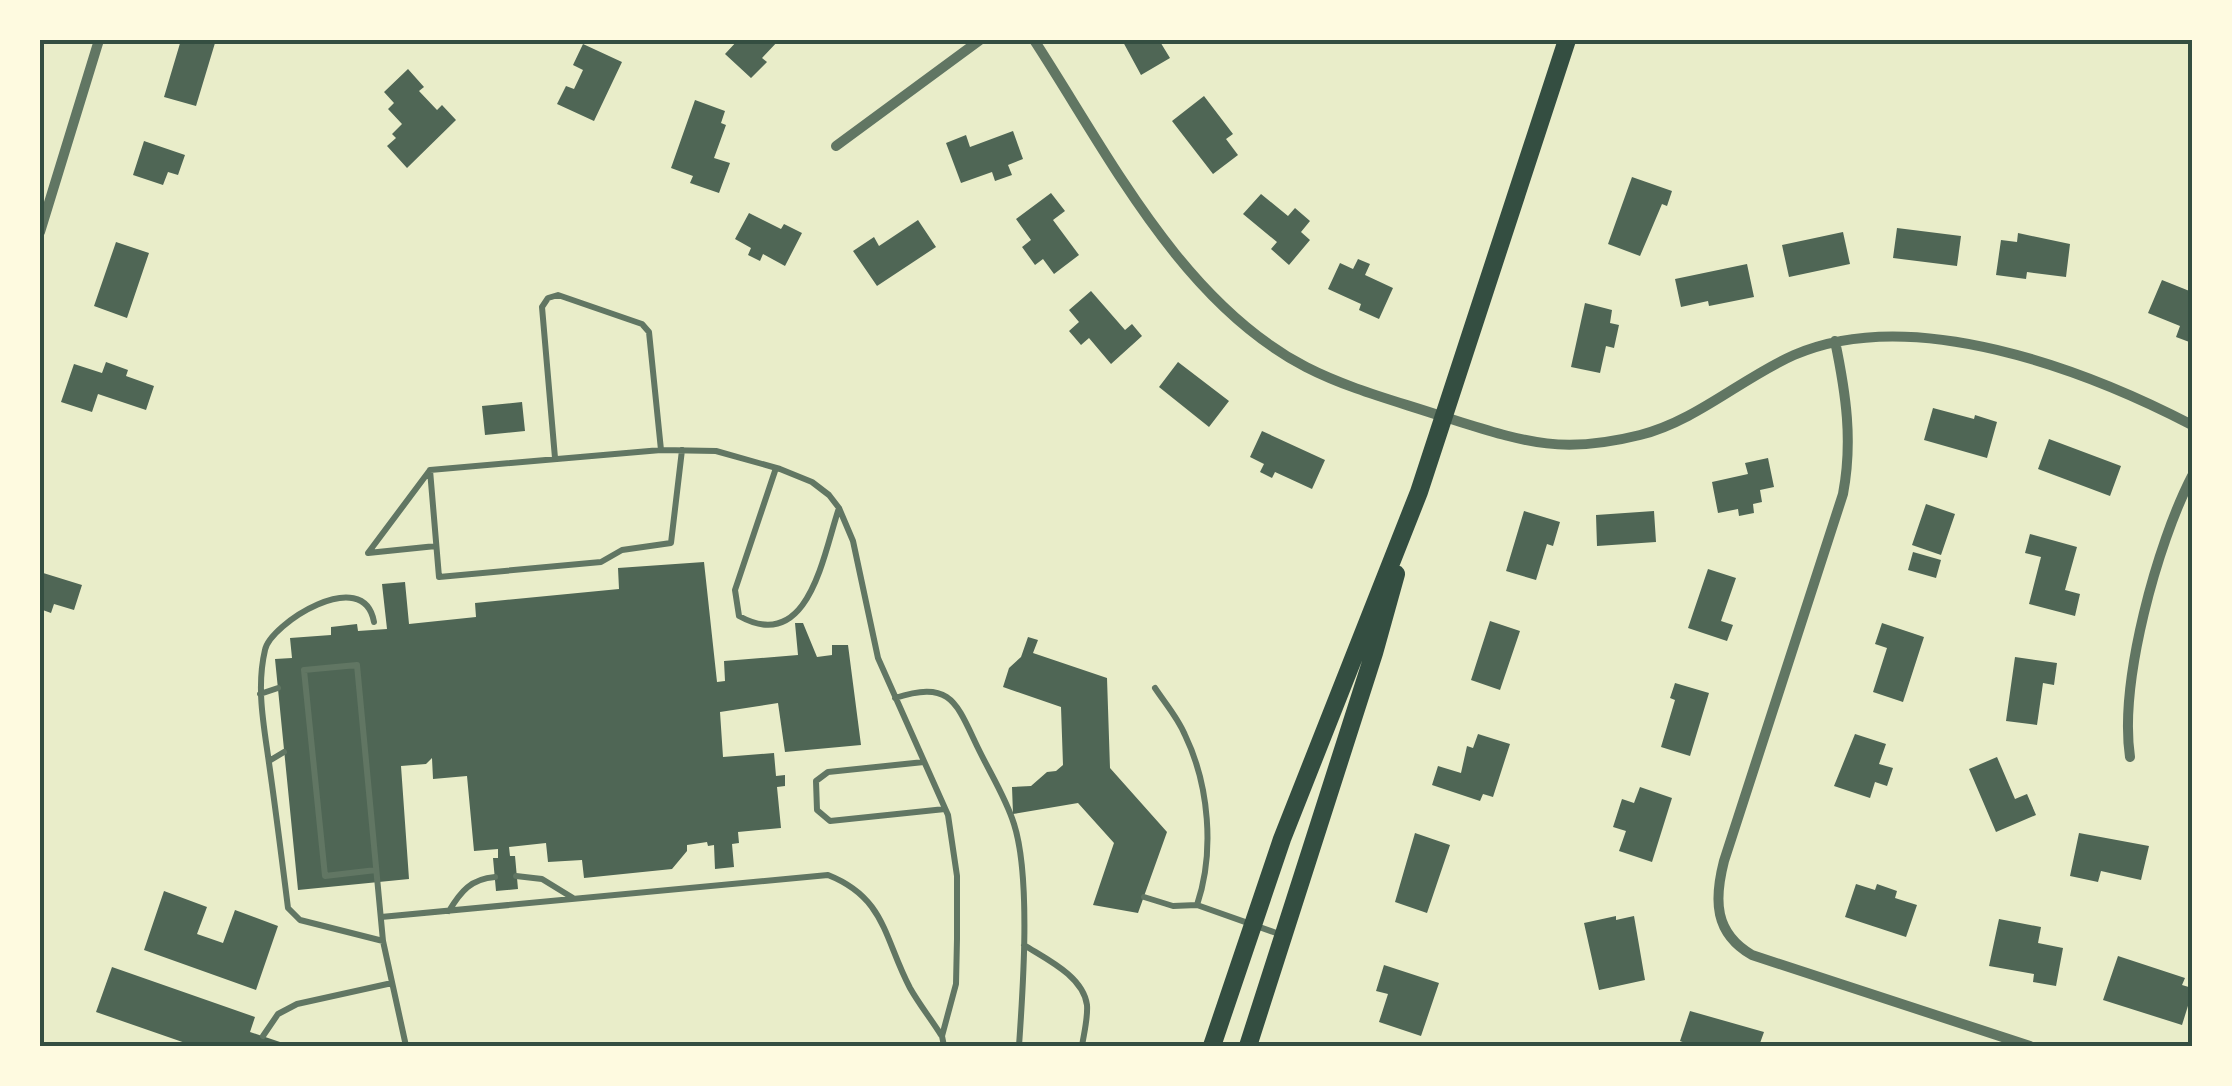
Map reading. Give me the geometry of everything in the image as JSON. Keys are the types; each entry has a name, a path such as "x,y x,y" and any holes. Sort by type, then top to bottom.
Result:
{"main road":[{"path":"1248,1046 1374,653 1419,492 1567,40"},
{"path":"1212,1046 1330,714 1419,492"}],"street":[{"path":"40,232 99,40"},
{"path":"836,146 980,40"},
{"path":"1034,40 1173,254 1249,331 1306,367 1376,396 1517,440 1558,446 1593,445 1645,434 1692,414 1790,356 1835,341 1908,334 1995,350 2106,386 2192,424"},
{"path":"1835,341 1850,434 1843,494 1724,861 1716,898 1719,916 1736,946 1752,955 2030,1046"},
{"path":"2130,757 2131,698 2144,614 2165,540 2192,476"}],"lane":[{"path":"555,458 542,307 548,298 558,295 642,324 649,332 661,450"},
{"path":"436,546 368,553 430,470 661,450 716,450 812,482 829,495 839,508 852,541 878,658 945,809 957,876 958,938 956,984 942,1036"},
{"path":"430,470 438,577 601,562 622,550 671,543 682,450"},
{"path":"776,468 735,590 739,616 753,624 787,622 806,605 839,508"},
{"path":"374,622 372,610 363,602 340,595 280,626 265,648 260,694 288,908 300,920 383,941"},
{"path":"376,870 325,876 304,670 357,666 383,941 406,1046"},
{"path":"260,694 278,688"},
{"path":"1155,688 1185,734 1202,790 1208,837 1205,882 1197,905"},
{"path":"895,698 922,690 940,692 958,708 1015,825 1022,879 1019,1046"},
{"path":"269,761 284,752"},
{"path":"924,762 828,772 816,781 817,810 830,821 945,809"},
{"path":"380,917 828,875 866,896 878,913 910,986 942,1036 944,1046"},
{"path":"516,876 542,879 574,899"},
{"path":"449,910 469,885 480,878 495,877"},
{"path":"1144,897 1174,906 1197,905 1283,936"},
{"path":"1022,944 1056,965 1081,988 1087,1006 1082,1046"},
{"path":"264,1036 278,1014 297,1004 392,983"}],"building":[{"path":"181,40 215,43 196,106 164,97"},
{"path":"738,40 779,40 762,58 767,62 751,78 725,54"},
{"path":"1122,40 1159,40 1170,58 1141,75"},
{"path":"583,44 622,62 594,121 557,104 566,86 574,89 583,70 573,65"},
{"path":"408,69 424,87 419,91 437,110 442,105 456,120 407,168 387,146 402,124 388,109 394,103 384,92"},
{"path":"1204,96 1233,134 1226,139 1238,155 1213,174 1172,121"},
{"path":"695,100 725,111 721,123 726,125 714,158 730,163 719,193 690,183 693,176 671,168"},
{"path":"1013,131 1023,159 1008,165 1012,175 995,181 992,172 961,183 946,143 966,135 970,147"},
{"path":"144,141 185,155 178,175 168,172 163,185 133,175"},
{"path":"1632,177 1672,191 1667,206 1662,204 1640,256 1608,244"},
{"path":"1051,193 1065,211 1053,220 1079,255 1054,274 1043,259 1035,265 1022,247 1031,240 1016,219"},
{"path":"1261,194 1288,216 1295,208 1310,221 1301,232 1310,240 1289,265 1271,249 1277,242 1243,214"},
{"path":"749,213 781,229 784,224 802,233 785,266 763,254 760,261 748,255 751,248 735,239"},
{"path":"918,220 936,247 877,286 853,251 874,237 879,246"},
{"path":"1897,228 1961,236 1957,266 1893,258"},
{"path":"1843,232 1850,264 1789,277 1782,245"},
{"path":"2018,233 2070,244 2066,277 2027,272 2026,279 1996,275 2001,240 2017,242"},
{"path":"116,242 149,253 127,318 94,306"},
{"path":"1358,259 1370,264 1365,275 1393,288 1379,319 1359,310 1361,304 1328,289 1340,263 1353,269"},
{"path":"1747,264 1754,297 1681,307 1675,279"},
{"path":"2162,280 2192,292 2192,343 2176,337 2180,326 2148,313"},
{"path":"1091,291 1125,330 1132,324 1142,336 1111,364 1089,338 1081,345 1069,331 1079,322 1069,310"},
{"path":"1585,303 1612,310 1610,323 1619,325 1614,348 1606,346 1600,373 1571,367"},
{"path":"106,362 128,370 126,376 154,386 146,410 98,394 92,412 61,402 74,364 102,373"},
{"path":"1178,362 1229,401 1209,427 1159,387"},
{"path":"522,402 525,431 485,435 482,406"},
{"path":"1933,408 1997,422 1987,458 1924,440"},
{"path":"1262,431 1325,460 1312,489 1275,472 1272,478 1260,472 1264,464 1250,457"},
{"path":"2049,439 2121,466 2110,496 2038,469"},
{"path":"1768,458 1774,487 1760,490 1762,502 1753,504 1754,513 1739,516 1738,509 1718,513 1712,482 1748,474 1745,463"},
{"path":"1926,504 1955,514 1941,555 1912,545"},
{"path":"1524,511 1560,522 1553,546 1547,544 1536,580 1506,571"},
{"path":"1654,511 1656,542 1597,546 1596,515"},
{"path":"2030,534 2077,547 2065,590 2080,594 2075,616 2029,604 2041,557 2025,553"},
{"path":"1913,552 1941,560 1936,578 1908,570"},
{"path":"704,562 717,682 725,681 724,661 798,655 795,623 803,623 817,657 832,655 832,645 848,645 861,745 785,752 778,703 720,712 723,757 774,753 776,776 785,775 785,786 777,787 781,828 738,832 739,843 732,844 734,867 715,869 714,845 708,846 707,842 687,845 687,851 672,869 584,878 582,860 548,862 546,843 509,847 510,856 515,856 518,889 496,891 493,858 498,858 498,849 474,851 467,776 433,779 432,758 426,764 401,766 409,879 298,890 275,659 292,658 290,638 331,635 331,627 357,624 358,631 387,629 382,584 405,582 409,624 476,617 475,603 619,589 618,568"},
{"path":"1708,569 1736,578 1721,621 1733,625 1727,641 1688,628"},
{"path":"40,572 82,585 74,610 54,604 51,613 40,609"},
{"path":"1490,621 1520,631 1500,690 1471,680"},
{"path":"1882,623 1924,637 1903,702 1873,692 1887,648 1875,644"},
{"path":"1028,637 1038,640 1033,653 1107,678 1110,768 1167,832 1138,913 1093,905 1114,843 1078,803 1013,814 1012,787 1031,786 1063,765 1061,707 1003,687 1009,668 1021,657"},
{"path":"2015,657 2057,663 2054,685 2043,683 2037,725 2006,721"},
{"path":"1675,683 1709,693 1690,756 1661,747 1675,700 1670,698"},
{"path":"1478,734 1510,744 1493,797 1483,794 1480,801 1432,785 1438,766 1461,773 1467,746 1473,748"},
{"path":"1855,734 1886,744 1879,764 1893,768 1887,786 1875,782 1870,798 1834,786"},
{"path":"1997,757 2015,799 2027,794 2036,815 1996,832 1969,769"},
{"path":"1640,787 1672,798 1652,862 1619,851 1626,831 1613,827 1622,799 1634,803"},
{"path":"1415,833 1450,845 1427,913 1395,902"},
{"path":"2079,833 2149,846 2141,880 2101,871 2098,882 2070,876"},
{"path":"1856,884 1875,890 1877,884 1897,891 1895,898 1917,905 1906,937 1845,917"},
{"path":"164,891 207,907 197,934 223,943 235,910 278,926 256,990 144,950"},
{"path":"1616,916 1616,920 1634,916 1645,980 1599,990 1584,923"},
{"path":"1999,919 2041,927 2038,943 2063,948 2056,986 2033,982 2034,974 1989,966"},
{"path":"2118,956 2185,978 2182,985 2192,988 2192,993 2182,1025 2103,1000"},
{"path":"1384,965 1439,983 1421,1036 1379,1022 1388,994 1376,991"},
{"path":"112,967 255,1017 250,1032 283,1043 282,1046 194,1046 96,1012"},
{"path":"1690,1011 1764,1032 1759,1046 1693,1046 1680,1041"}]}
